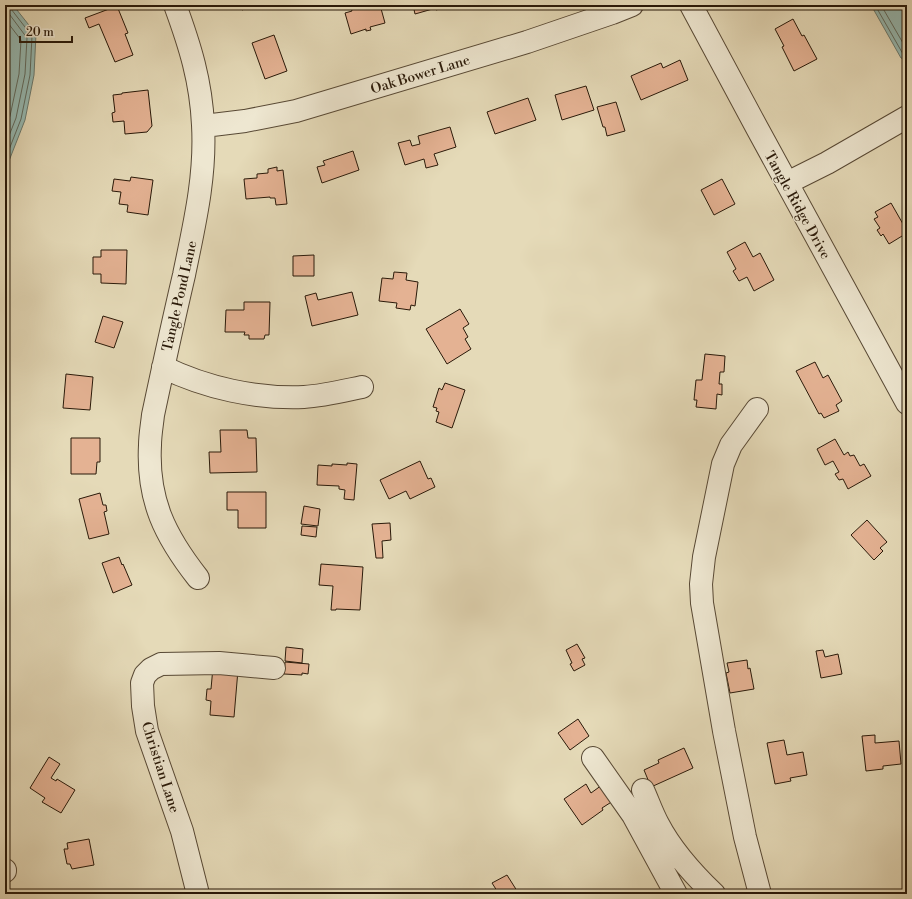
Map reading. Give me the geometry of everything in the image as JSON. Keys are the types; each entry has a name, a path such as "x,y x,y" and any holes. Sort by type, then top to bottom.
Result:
{"street":[{"name":"Tangle Pond Lane","path":"175,5 190,47 199,84 204,126 203,169 198,212 153,415 150,445 150,469 154,498 164,525 180,556 198,578"},
{"name":"Oak Bower Lane","path":"204,126 245,121 296,111 527,42 632,5"},
{"name":"Tangle Ridge Drive","path":"691,5 907,403"},
{"path":"787,183 907,117"},
{"path":"163,367 182,376 208,384 242,392 277,396 304,397 330,394 362,387"},
{"path":"757,409 731,445 723,464 704,557 701,584 702,604 724,731 745,837 760,894"},
{"name":"Christian Lane","path":"198,894 182,831 147,731 143,706 142,683 145,675 151,669 161,664 219,663 274,668"},
{"path":"593,758 633,815 676,894"},
{"path":"643,790 658,824 674,851 694,875 714,894"}],"water":[{"path":"5,5 13,5 36,34 34,75 25,120 5,171"},
{"path":"871,5 907,5 907,60 901,58"}],"building":[{"path":"240,5 256,5 242,10"},
{"path":"350,5 380,5 385,23 370,27 371,30 366,31 366,29 351,34 345,13 352,11"},
{"path":"413,5 449,5 450,6 415,14"},
{"path":"117,6 128,33 125,34 133,55 115,62 99,24 89,28 85,18"},
{"path":"793,19 802,36 804,35 817,59 794,71 775,29"},
{"path":"274,35 287,71 265,79 252,43"},
{"path":"680,60 688,80 641,100 631,76 661,63 663,68"},
{"path":"586,86 594,110 562,120 555,95"},
{"path":"148,90 152,126 147,132 125,134 124,121 113,122 112,113 115,112 113,95"},
{"path":"528,98 536,120 495,134 487,112"},
{"path":"616,102 625,131 607,136 597,107"},
{"path":"450,127 456,147 434,154 438,165 426,168 424,159 405,165 398,143 410,140 412,146 420,144 418,136"},
{"path":"353,151 359,170 322,183 317,167 325,165 323,161"},
{"path":"277,167 277,171 283,170 287,204 276,205 275,198 270,197 246,199 244,179 257,178 257,174 268,173 268,169"},
{"path":"131,177 153,180 148,215 127,212 128,205 119,204 121,192 112,191 114,179 130,181"},
{"path":"722,179 735,204 714,215 701,190"},
{"path":"891,203 907,233 889,244 883,234 881,236 877,230 880,228 874,219 878,217 875,212"},
{"path":"745,242 753,257 760,253 774,280 754,291 747,277 739,281 733,271 736,269 727,252"},
{"path":"101,250 127,250 126,284 101,283 101,274 93,274 93,257 101,257"},
{"path":"314,255 314,276 293,276 293,256"},
{"path":"394,272 407,273 406,280 418,282 415,306 411,305 410,310 396,308 397,303 379,301 382,278 393,279"},
{"path":"352,292 358,315 312,326 305,296 316,293 318,300"},
{"path":"244,302 270,302 269,335 265,335 264,339 249,339 249,335 244,335 245,332 225,332 226,310 244,310"},
{"path":"460,309 469,324 463,328 468,337 465,339 471,349 447,364 426,329"},
{"path":"103,316 123,322 114,348 95,342"},
{"path":"705,354 725,356 724,372 720,372 719,384 722,384 722,395 717,394 716,409 696,407 697,400 694,400 696,380 702,380"},
{"path":"815,362 823,378 828,375 842,401 836,405 839,411 824,418 821,413 819,414 796,371"},
{"path":"66,374 93,377 90,410 63,408"},
{"path":"445,383 465,390 452,428 436,422 439,412 436,411 437,408 433,407 439,388 442,390"},
{"path":"220,430 247,430 248,438 256,438 257,472 210,473 209,452 221,452"},
{"path":"71,438 100,438 100,462 97,462 96,474 71,474"},
{"path":"835,439 844,455 848,452 850,456 854,455 860,466 864,464 871,476 848,489 843,479 839,480 835,474 839,472 833,461 825,465 817,449"},
{"path":"420,461 428,479 431,478 435,487 410,499 406,491 389,499 380,480"},
{"path":"347,463 357,464 354,500 344,499 345,490 339,489 339,486 317,485 318,465 347,465"},
{"path":"227,492 266,492 266,528 238,528 238,510 227,510"},
{"path":"100,493 103,505 106,505 107,511 104,512 109,534 89,539 79,499"},
{"path":"304,506 320,509 318,526 301,524"},
{"path":"867,520 887,542 880,548 883,551 874,560 851,535"},
{"path":"390,523 391,540 382,541 383,558 376,558 372,524"},
{"path":"302,526 317,527 316,537 301,535"},
{"path":"119,557 132,585 113,593 102,563"},
{"path":"321,564 363,567 360,610 331,610 333,586 319,585"},
{"path":"577,644 585,658 582,659 585,665 574,671 570,664 572,663 566,650"},
{"path":"286,647 303,649 302,663 285,661"},
{"path":"823,650 825,657 838,654 842,674 821,678 816,651"},
{"path":"747,660 754,689 730,693 726,673 729,672 727,663"},
{"path":"285,662 309,664 308,674 284,674"},
{"path":"213,667 238,670 234,717 210,715 211,701 206,700 207,689 211,689"},
{"path":"578,719 589,736 570,750 558,733"},
{"path":"875,735 875,743 899,741 901,764 883,766 883,769 866,771 862,736"},
{"path":"784,740 787,755 803,752 807,775 790,778 791,781 775,784 767,743"},
{"path":"5,741 8,761 5,762"},
{"path":"684,748 693,768 651,787 644,770 659,763 658,760"},
{"path":"49,757 60,764 51,778 56,781 57,779 75,790 61,813 42,802 45,798 30,788"},
{"path":"586,784 591,793 602,785 613,801 582,825 564,799"},
{"path":"89,839 94,865 72,869 70,864 67,864 64,849 68,849 67,843"},
{"path":"507,875 519,894 499,894 492,883"}]}
